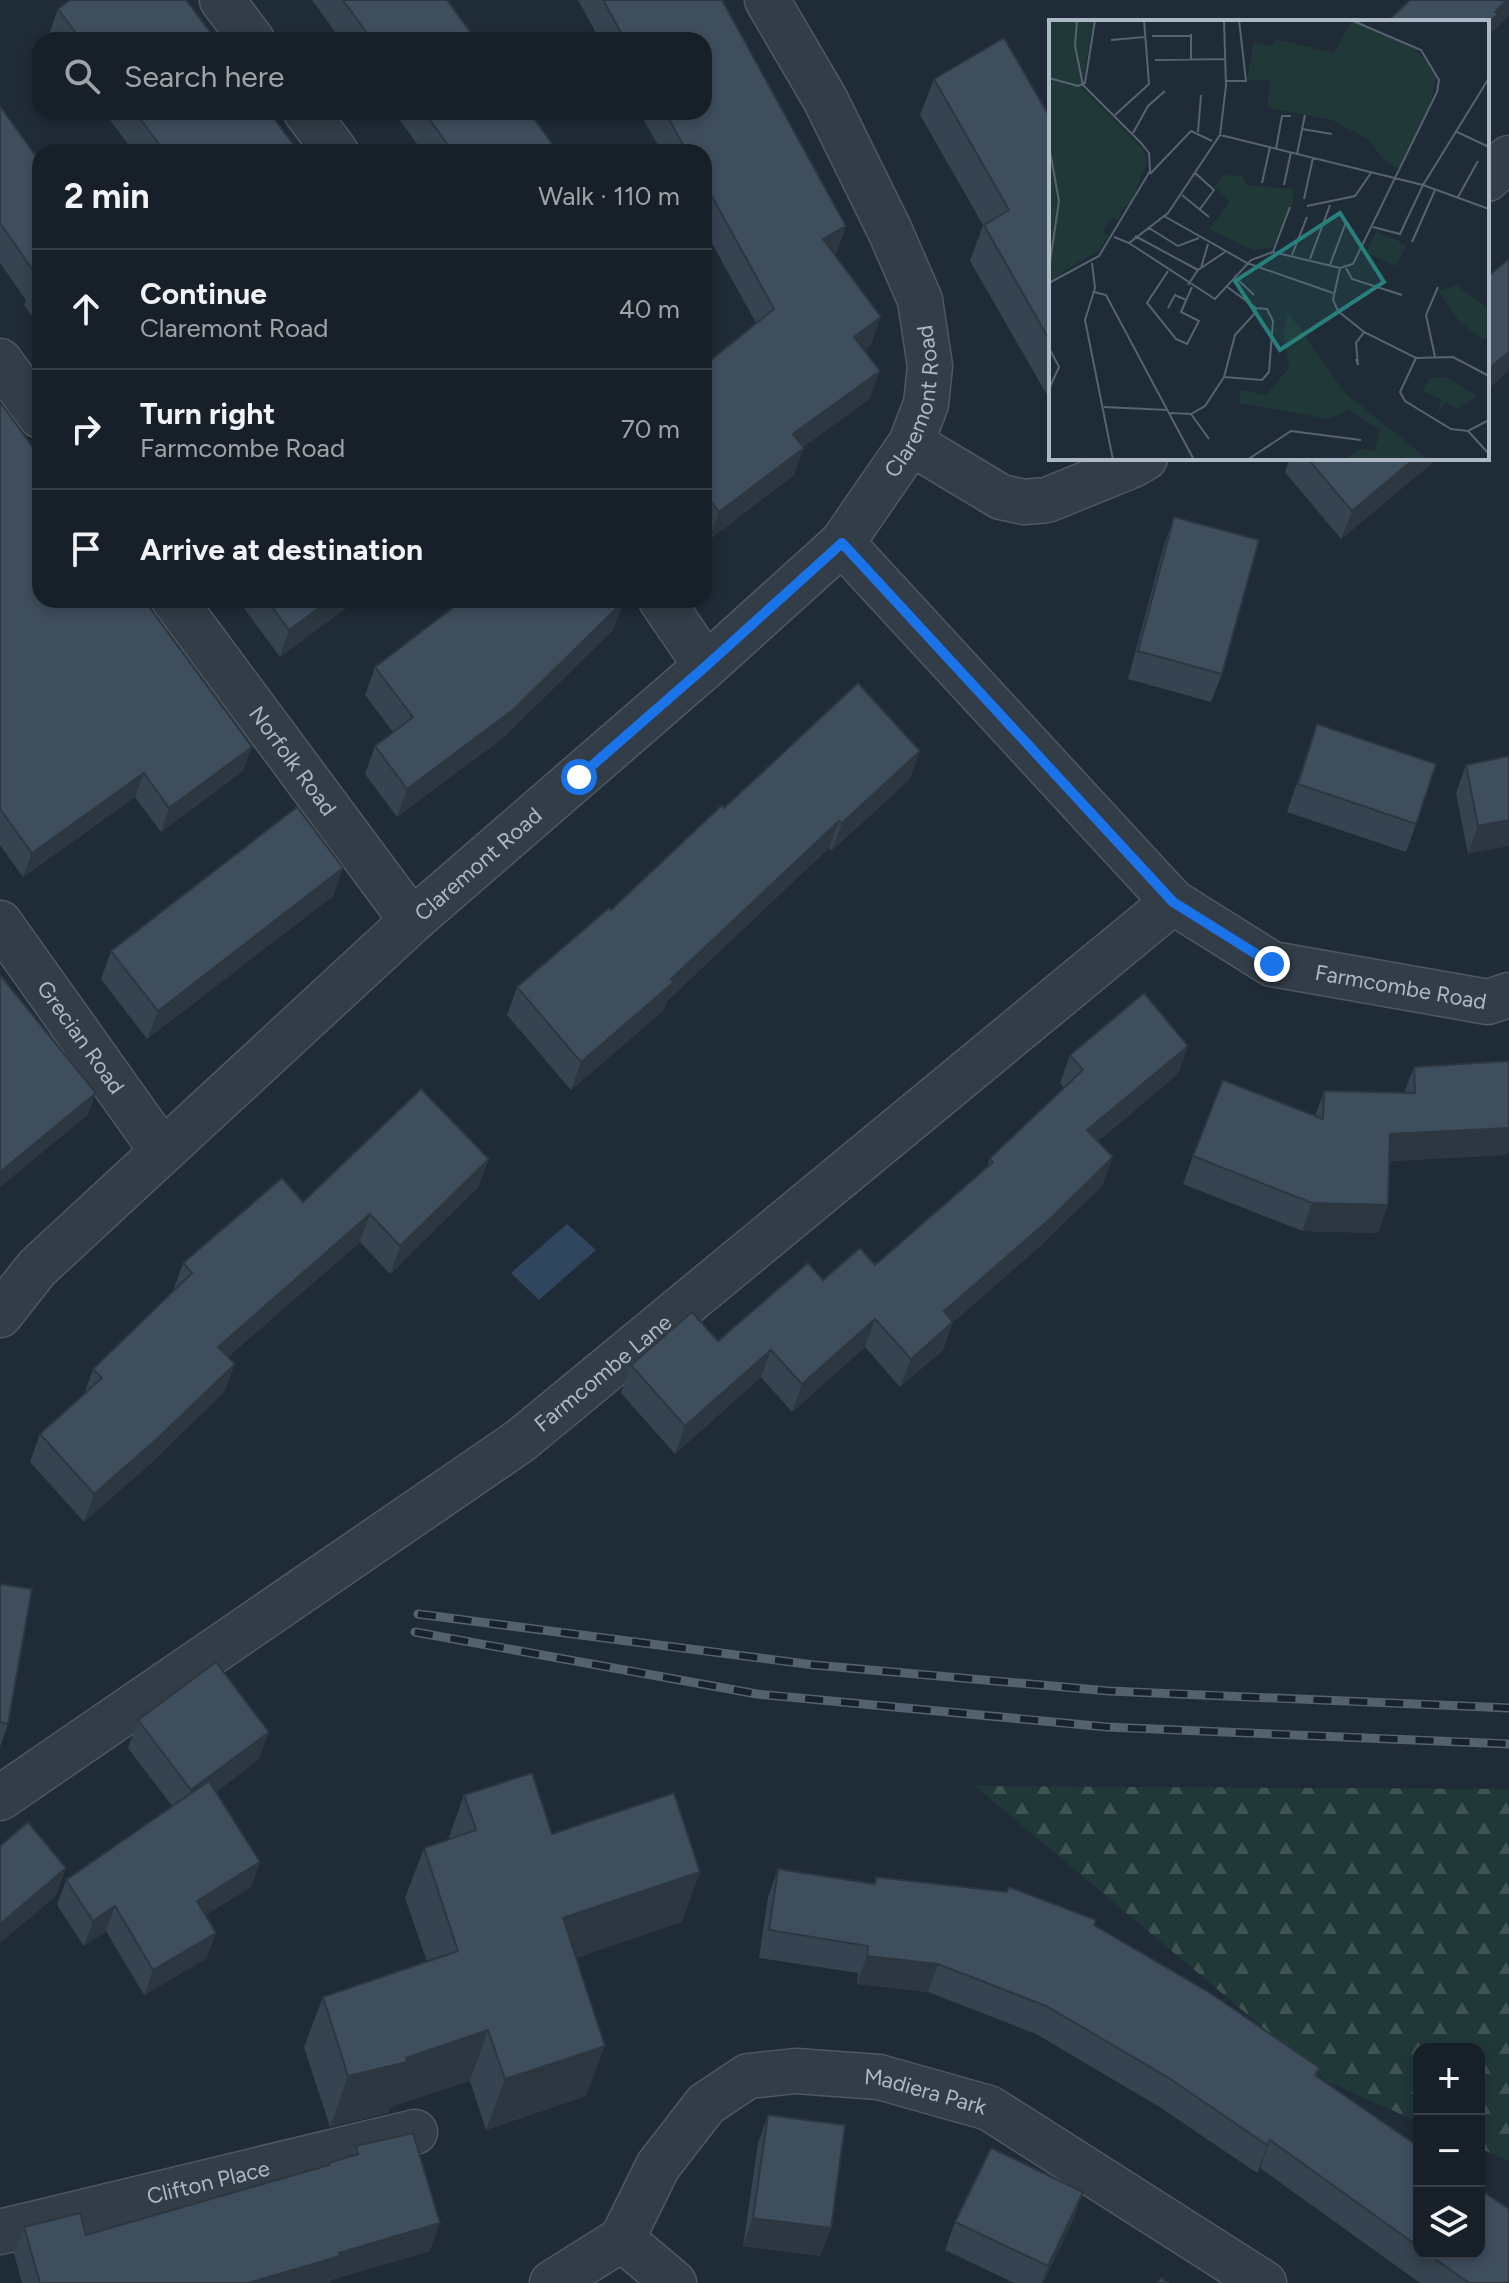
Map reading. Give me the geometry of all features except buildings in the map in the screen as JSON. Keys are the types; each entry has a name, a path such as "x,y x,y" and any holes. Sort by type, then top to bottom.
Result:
{"street":[{"path":"222,0 246,32"},
{"name":"Claremont Road","path":"0,1315 37,1268 412,921 706,666 842,543 911,443 926,404 930,366 920,300 825,99 767,0"},
{"path":"312,120 330,144"},
{"path":"1489,177 1509,158"},
{"path":"0,361 32,405"},
{"path":"911,443 1001,497 1024,502 1047,500 1142,460"},
{"name":"Farmcombe Road","path":"842,543 1173,902 1272,964 1488,1002 1509,995"},
{"name":"Norfolk Road","path":"180,608 412,921"},
{"path":"666,608 706,666"},
{"name":"Farmcombe Lane","path":"0,1798 520,1441 1173,902"},
{"name":"Grecian Road","path":"0,923 162,1151"},
{"name":"Madiera Park","path":"622,2239 658,2166 706,2104 748,2076 796,2071 879,2077 989,2108 1264,2283"},
{"name":"Clifton Place","path":"0,2232 415,2132"},
{"path":"552,2283 622,2239 674,2283"}],"green space":[{"path":"975,1786 1509,1789 1509,2161 1485,2151 1485,2043 1413,2043 1413,2119 1328,2082"}],"water":[{"path":"567,1224 596,1250 539,1300 511,1273"}],"railway":[{"path":"418,1614 814,1665 1109,1691 1509,1708"},
{"path":"415,1632 757,1694 1107,1727 1509,1744"}],"route":[{"path":"579,777 842,543 1173,902 1272,964"}]}
